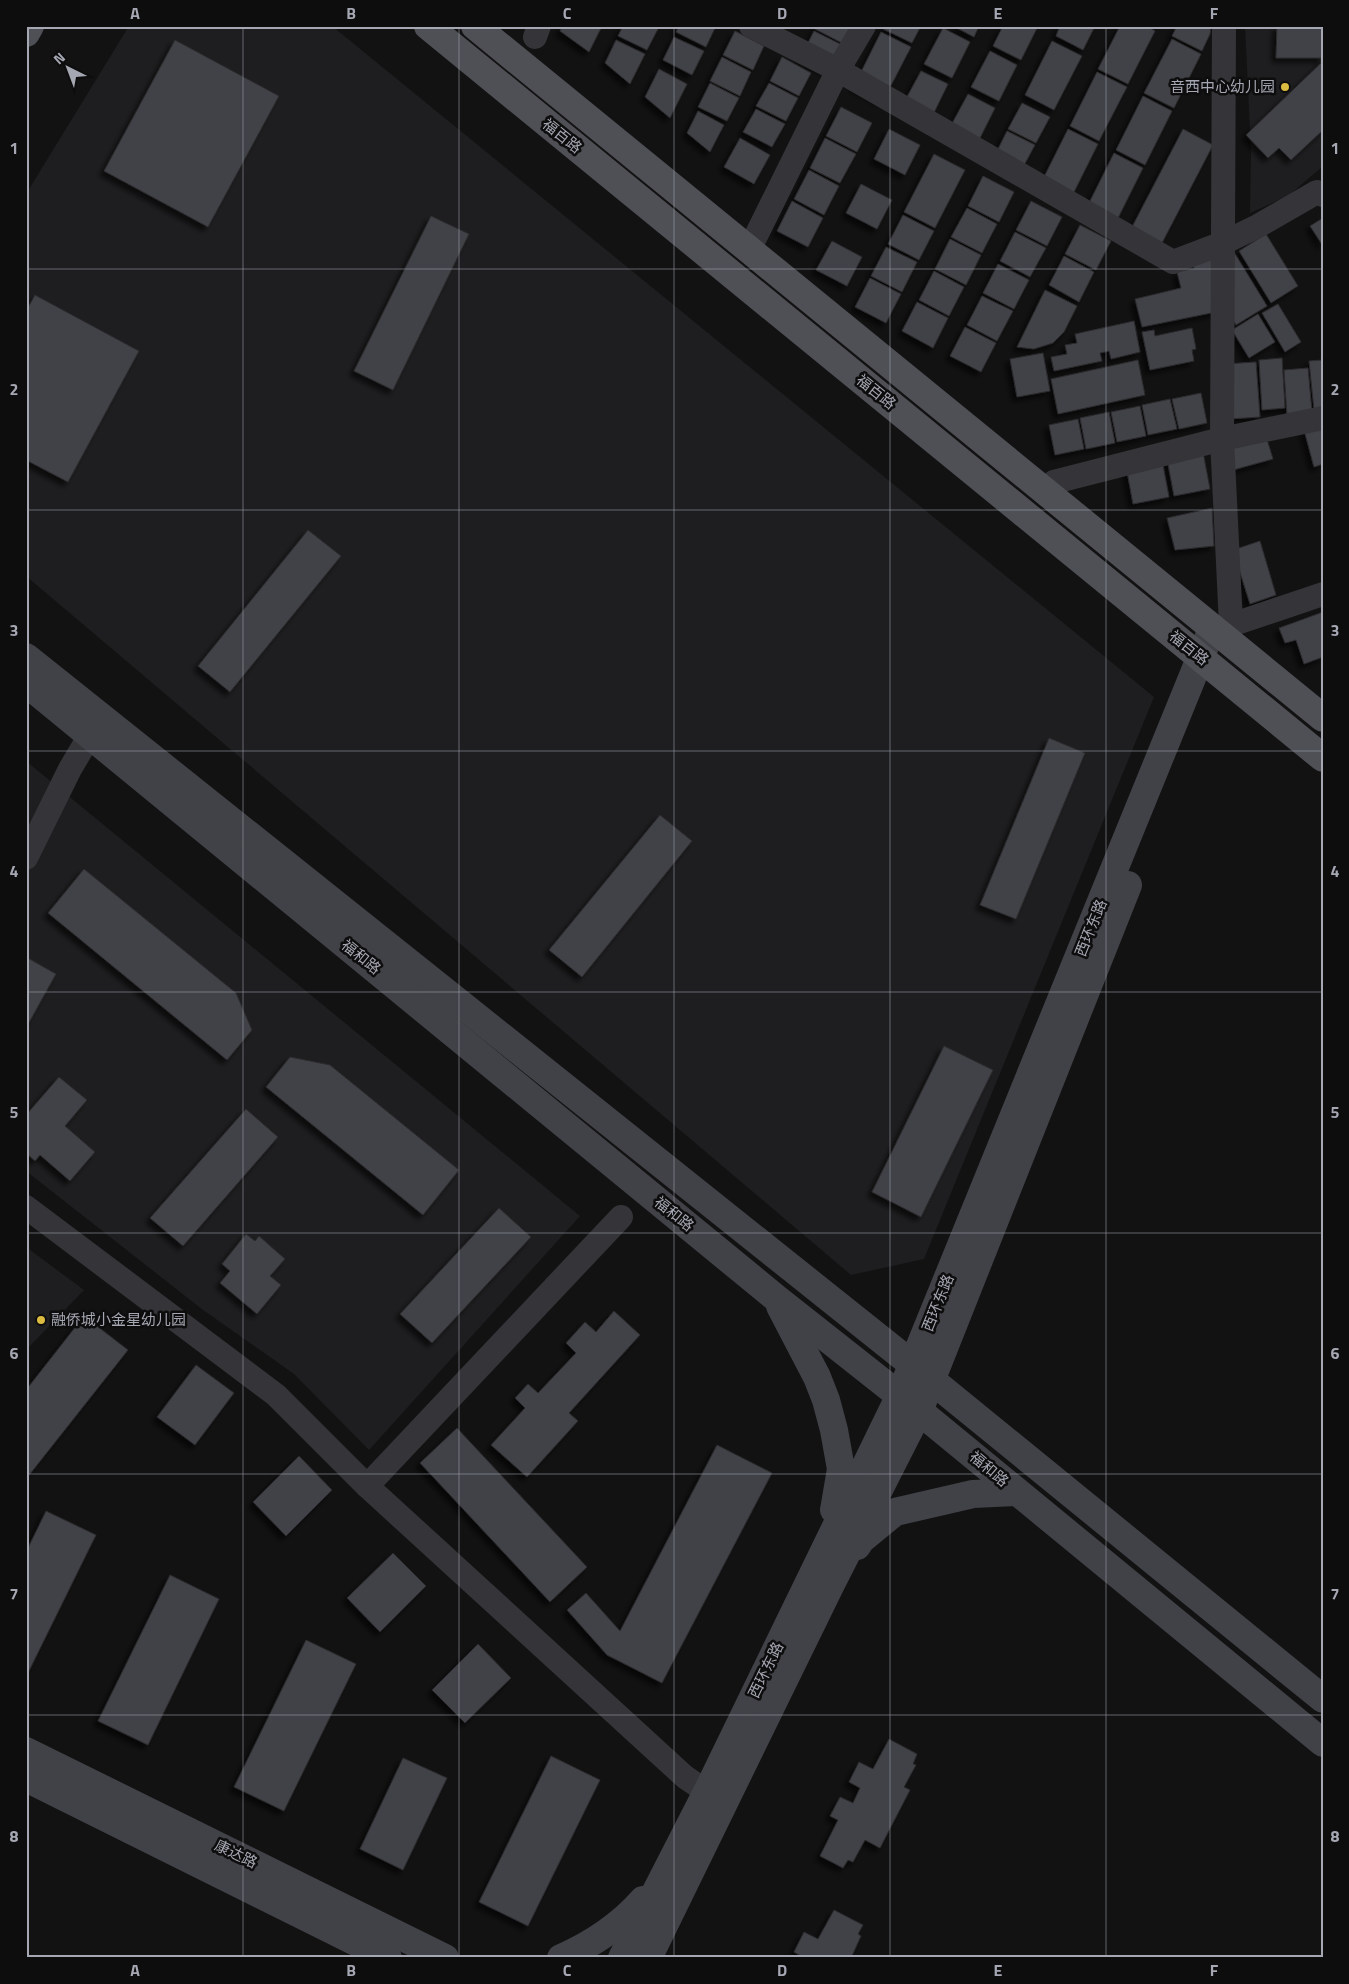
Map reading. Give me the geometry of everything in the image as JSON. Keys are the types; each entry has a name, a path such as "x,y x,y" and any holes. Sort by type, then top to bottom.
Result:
{"main road":[{"path":"26,33 30,26"},
{"name":"福百路","path":"428,26 1323,758"},
{"name":"福百路","path":"475,26 1223,633 1323,718"}],"street":[{"path":"751,26 838,70 1173,262 1223,243 1258,226 1317,192 1323,195"},
{"path":"749,250 838,70 864,26"},
{"path":"1224,26 1223,633 1323,594"},
{"path":"1054,482 1222,439 1323,418"},
{"name":"西环东路","path":"648,1958 830,1586 910,1403 1207,663 1223,633"},
{"name":"福和路","path":"26,657 922,1373 1323,1698"},
{"name":"福和路","path":"26,683 776,1298 910,1403 1323,1743"},
{"path":"26,858 70,769 90,735"},
{"path":"26,1207 276,1394 366,1486 685,1777 707,1792"},
{"path":"366,1486 621,1217"},
{"path":"776,1298 817,1377 826,1400 834,1430 841,1469 828,1542"},
{"name":"西环东路","path":"622,1958 707,1792 828,1542 910,1403"},
{"path":"830,1586 861,1540 895,1512 973,1494 1016,1492"},
{"name":"康达路","path":"26,1751 445,1958"},
{"name":"康达路","path":"26,1778 388,1958"},
{"path":"561,1958 582,1949 610,1930 630,1914 663,1878"}],"shaded area":[{"path":"129,26 332,26 1154,697 924,1259 851,1275 26,576 26,194"},
{"name":"音西中心幼儿园","path":"1245,26 1323,26 1323,166 1288,196 1250,213 1251,149"},
{"path":"26,761 580,1216 369,1450 294,1374 203,1310 26,1171"},
{"name":"融侨城小金星幼儿园","path":"26,1247 84,1290 26,1350"}],"building":[{"path":"562,26 602,26 589,52 560,31"},
{"path":"623,26 659,27 647,50 618,36"},
{"path":"679,26 716,26 706,47 676,32"},
{"path":"816,26 851,26 842,43 815,29"},
{"path":"884,26 921,26 912,43 883,29"},
{"path":"953,26 979,26 974,37"},
{"path":"1003,26 1038,26 1021,60 993,46"},
{"path":"1060,26 1095,26 1083,50 1056,36"},
{"path":"1120,26 1147,26 1155,31 1128,84 1098,69"},
{"path":"1177,26 1211,26 1210,34 1202,51 1172,36"},
{"path":"1277,26 1323,26 1323,130 1291,160 1279,148 1268,158 1246,135 1321,63 1321,58 1276,58"},
{"path":"943,28 970,42 952,78 924,64"},
{"path":"735,31 764,46 753,70 723,55"},
{"path":"814,31 842,45 828,71 801,57"},
{"path":"881,32 911,47 883,101 854,86"},
{"path":"674,37 704,51 692,75 663,60"},
{"path":"1172,39 1201,54 1174,108 1144,93"},
{"path":"175,40 279,96 208,227 104,171"},
{"path":"616,40 645,54 630,84 605,63"},
{"path":"1052,41 1082,56 1054,110 1025,95"},
{"path":"990,51 1017,65 999,101 971,87"},
{"path":"722,57 751,72 740,96 710,81"},
{"path":"782,57 811,73 799,96 770,81"},
{"path":"659,69 687,84 670,118 645,97"},
{"path":"921,71 948,84 930,121 902,106"},
{"path":"1097,72 1127,87 1099,141 1070,126"},
{"path":"710,83 739,98 727,121 698,107"},
{"path":"769,83 798,98 786,121 756,106"},
{"path":"968,94 995,108 977,144 949,129"},
{"path":"1143,96 1172,111 1145,165 1116,150"},
{"path":"1022,103 1050,117 1036,143 1008,129"},
{"path":"841,107 872,123 857,152 826,136"},
{"path":"756,109 785,124 772,147 743,132"},
{"path":"698,111 724,125 710,152 687,133"},
{"path":"889,129 920,145 905,175 874,159"},
{"path":"1068,129 1098,144 1071,198 1041,183"},
{"path":"1183,129 1213,145 1162,243 1132,227"},
{"path":"1007,131 1035,145 1021,171 994,157"},
{"path":"740,138 770,155 754,184 724,167"},
{"path":"825,138 856,154 840,183 810,168"},
{"path":"1114,153 1143,168 1116,222 1087,207"},
{"path":"934,154 965,170 935,228 904,212"},
{"path":"809,170 839,186 824,215 794,199"},
{"path":"983,176 1014,192 999,222 968,206"},
{"path":"861,184 892,200 877,229 846,213"},
{"path":"792,201 823,218 808,247 777,231"},
{"path":"1031,201 1062,217 1047,246 1016,230"},
{"path":"967,208 997,224 982,253 951,237"},
{"path":"903,215 934,231 919,260 888,244"},
{"path":"431,216 469,234 393,390 354,371"},
{"path":"1323,218 1323,246 1310,226"},
{"path":"1080,225 1111,241 1096,270 1065,254"},
{"path":"1015,232 1046,248 1030,277 1000,261"},
{"path":"1266,234 1298,286 1271,303 1239,251"},
{"path":"950,239 981,255 966,285 935,269"},
{"path":"832,241 862,257 847,286 816,270"},
{"path":"886,247 917,262 902,292 871,276"},
{"path":"1234,252 1267,306 1236,325 1227,309"},
{"path":"1064,256 1094,272 1079,302 1049,285"},
{"path":"1211,259 1216,312 1142,327 1135,299 1181,288 1177,272 1194,268 1193,263"},
{"path":"998,264 1029,280 1014,309 983,293"},
{"path":"934,271 964,287 949,316 919,300"},
{"path":"870,278 901,294 886,323 855,307"},
{"path":"1045,290 1077,306 1064,332 1053,343 1034,349 1017,347"},
{"path":"35,295 139,351 68,482 26,460 26,311"},
{"path":"982,296 1013,311 997,341 967,325"},
{"path":"917,302 948,318 933,348 902,331"},
{"path":"1278,304 1301,342 1285,352 1262,313"},
{"path":"1258,314 1275,342 1249,358 1232,330"},
{"path":"1134,321 1140,352 1111,359 1109,351 1100,353 1102,361 1054,371 1051,357 1067,354 1065,345 1077,343 1075,334"},
{"path":"965,327 996,343 981,372 950,356"},
{"path":"1192,328 1196,349 1192,350 1194,361 1150,370 1142,332 1154,330 1155,336"},
{"path":"1043,353 1050,391 1017,397 1010,359"},
{"path":"1282,358 1285,408 1262,410 1259,360"},
{"path":"1138,360 1145,395 1058,414 1051,379"},
{"path":"1323,360 1323,408 1314,409 1309,361"},
{"path":"1256,362 1260,417 1229,419 1225,364"},
{"path":"1308,368 1312,413 1287,415 1284,370"},
{"path":"1201,393 1207,423 1179,429 1172,399"},
{"path":"1170,399 1177,429 1148,435 1142,405"},
{"path":"1140,406 1146,436 1117,442 1111,412"},
{"path":"1109,412 1115,443 1086,449 1080,418"},
{"path":"1078,419 1084,449 1055,455 1049,425"},
{"path":"1323,425 1323,464 1314,467 1304,430"},
{"path":"1265,433 1273,459 1233,470 1232,442"},
{"path":"1203,452 1210,489 1174,496 1167,459"},
{"path":"1162,460 1169,497 1133,504 1126,466"},
{"path":"1212,508 1214,546 1175,550 1167,518"},
{"path":"308,530 341,556 230,692 198,666"},
{"path":"1260,541 1276,595 1250,604 1233,550"},
{"path":"1323,612 1323,657 1304,664 1296,640 1285,643 1279,628"},
{"path":"1049,738 1085,753 1016,919 980,905"},
{"path":"660,815 692,841 582,977 549,950"},
{"path":"84,869 236,993 252,1030 227,1060 48,913"},
{"path":"26,957 56,974 26,1028"},
{"path":"944,1046 993,1070 921,1217 872,1192"},
{"path":"290,1057 330,1065 459,1170 423,1215 266,1087"},
{"path":"59,1077 87,1100 65,1126 95,1152 70,1181 40,1155 35,1161 26,1153 26,1115"},
{"path":"246,1109 278,1137 183,1246 150,1218"},
{"path":"499,1208 531,1237 432,1343 400,1314"},
{"path":"246,1234 255,1241 259,1236 285,1259 270,1276 281,1285 257,1314 220,1283 230,1271 222,1264"},
{"path":"614,1311 640,1335 569,1413 578,1421 527,1477 491,1445 525,1408 515,1398 528,1384 538,1393 576,1353 566,1343 585,1322 596,1332"},
{"path":"84,1316 128,1350 26,1479 26,1390"},
{"path":"196,1365 234,1393 195,1445 157,1417"},
{"path":"457,1428 587,1567 550,1602 420,1463"},
{"path":"717,1445 772,1473 662,1683 607,1655 567,1610 586,1593 620,1631"},
{"path":"299,1456 332,1490 286,1536 253,1502"},
{"path":"46,1511 96,1535 26,1677 26,1552"},
{"path":"393,1553 426,1586 380,1632 347,1598"},
{"path":"170,1575 219,1599 148,1745 98,1721"},
{"path":"306,1640 356,1664 284,1811 234,1787"},
{"path":"478,1644 511,1678 465,1723 432,1690"},
{"path":"889,1739 917,1754 913,1764 916,1765 904,1787 910,1790 880,1848 865,1840 853,1862 848,1860 843,1868 820,1856 838,1820 830,1816 840,1797 853,1803 860,1788 849,1782 859,1762 873,1769"},
{"path":"551,1756 600,1780 528,1926 479,1902"},
{"path":"403,1758 447,1778 403,1870 360,1849"},
{"path":"834,1910 863,1925 858,1934 861,1936 851,1958 804,1958 794,1952 804,1932 818,1939"}],"place":[{"name":"音西中心幼儿园","path":"1285,87"},
{"name":"融侨城小金星幼儿园","path":"41,1320"}]}
